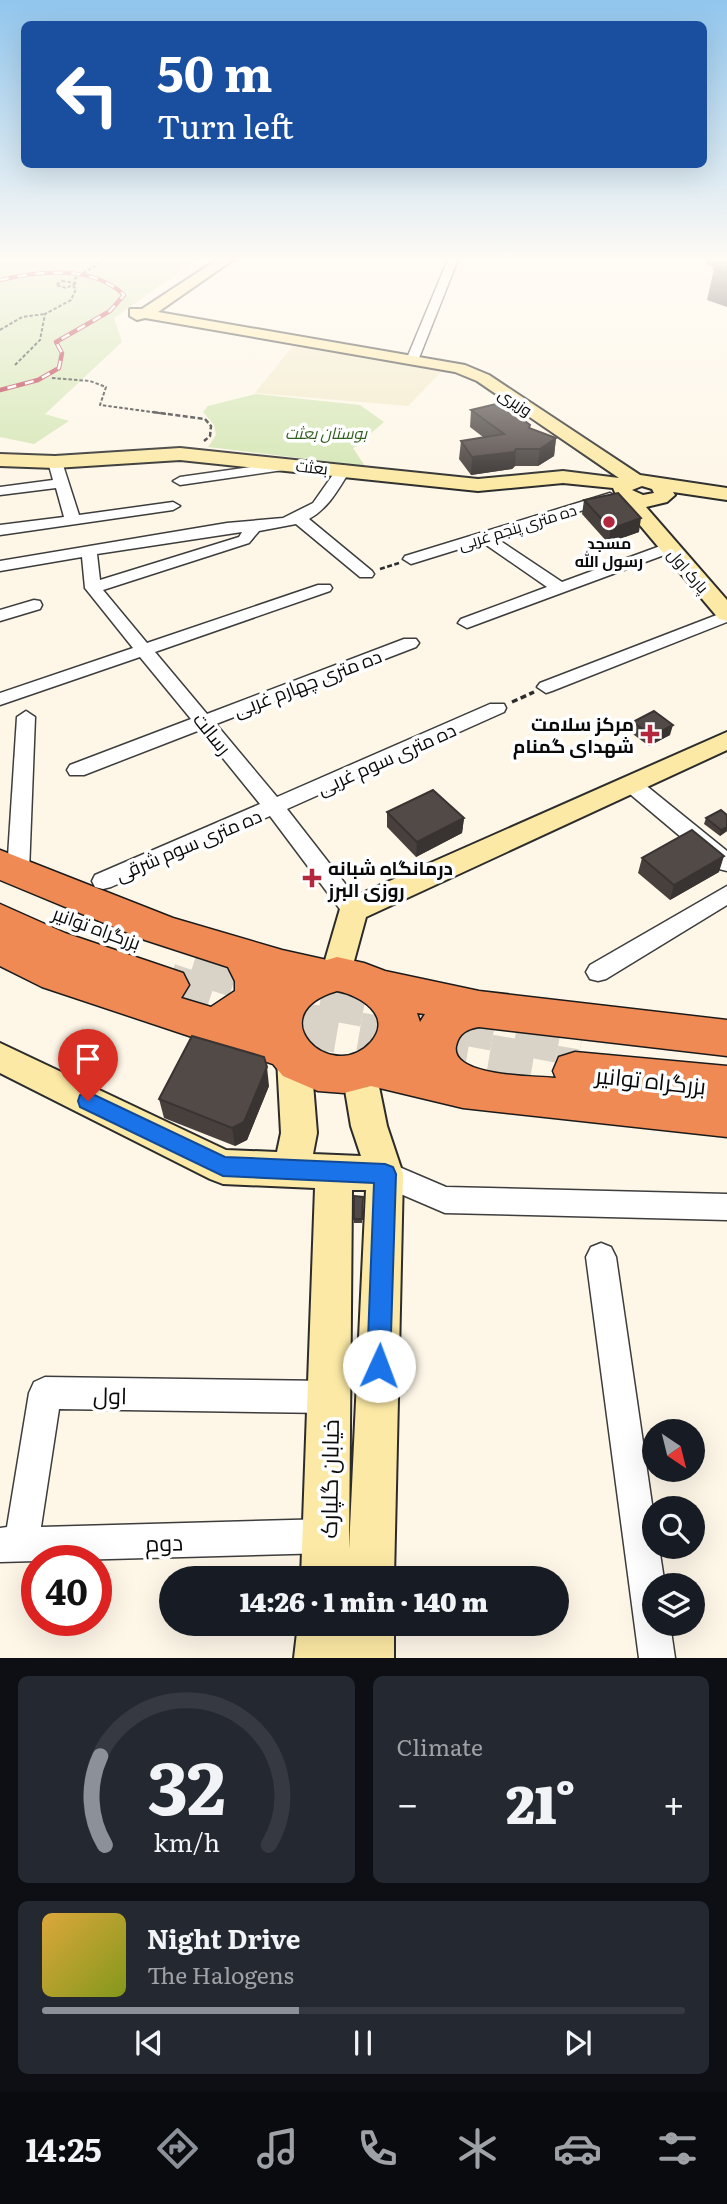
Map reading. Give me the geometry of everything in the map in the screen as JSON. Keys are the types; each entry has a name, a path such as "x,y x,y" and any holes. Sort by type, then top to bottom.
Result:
{"highway":[{"path":"6,876 242,956 330,975 359,977 380,986 479,1009 727,1038"},
{"name":"بزرگراه توانیر","path":"0,919 51,944 181,973 6,876"},
{"path":"0,947 57,975 290,1054 317,1072 338,1074 365,1069 463,1088 727,1116"},
{"path":"209,1026 232,1020 249,1006 257,988 255,970 242,956"},
{"path":"290,1054 280,1035 279,1020 284,1005 294,992 308,982 330,975"},
{"path":"365,1069 385,1056 395,1042 399,1027 398,1012 391,998 380,986"},
{"path":"463,1088 439,1070 433,1051 438,1029 455,1014 479,1009"},
{"name":"بزرگراه توانیر","path":"727,1061 578,1058 727,1086"}],"main road":[{"name":"وزیری","path":"270,334 413,358 459,368 483,378 626,488"},
{"name":"بعثت","path":"0,460 55,462 186,455 297,464 478,485 563,477 626,488 697,490 727,494"},
{"name":"پارک اول","path":"626,488 669,548 727,615"},
{"path":"653,526 660,489"},
{"path":"330,975 353,910 727,740"},
{"path":"290,1054 299,1133 292,1169"},
{"path":"0,1057 223,1167 385,1174"},
{"path":"365,1069 369,1126 385,1174 371,1566"},
{"name":"خیابان گلپارک","path":"326,1566 334,1170"},
{"path":"319,1658 321,1636"},
{"path":"369,1658 370,1636"}],"street":[{"path":"413,358 423,334"},
{"path":"55,462 73,520"},
{"path":"180,481 297,464"},
{"path":"0,566 228,528 254,528 297,517 320,504 344,469"},
{"path":"0,491 61,483"},
{"name":"ده متری پنجم غربی","path":"411,559 626,488"},
{"path":"0,530 173,506"},
{"path":"297,517 366,574"},
{"path":"89,551 93,588 244,540 254,528"},
{"path":"483,537 559,588"},
{"path":"467,623 669,548"},
{"name":"رسالت","path":"93,588 274,807 353,910"},
{"path":"0,699 324,588"},
{"path":"0,616 34,605"},
{"path":"546,687 727,615"},
{"name":"ده متری چهارم غربی","path":"77,770 410,643"},
{"name":"ده متری سوم غربی","path":"274,807 497,708"},
{"path":"6,876 26,717"},
{"path":"631,784 727,863"},
{"name":"ده متری سوم شرقی","path":"103,881 274,807"},
{"path":"598,972 727,894"},
{"path":"385,1174 445,1200 727,1207"},
{"path":"601,1258 657,1658"},
{"name":"اول","path":"10,1545 45,1393 329,1397"},
{"name":"دوم","path":"10,1545 328,1536"}],"path":[{"path":"15,365 40,340 41,334"},
{"path":"52,378 90,381 106,387 100,405 205,419 211,426 210,436 186,455"},
{"path":"366,574 411,559"},
{"path":"497,708 546,687"}],"shaded area":[{"path":"295,343 444,369 408,406 255,393"}],"green space":[{"path":"0,334 119,334 122,342 45,414 69,421 34,444 0,437"},
{"name":"بوستان بعثت","path":"256,394 360,405 384,422 370,434 366,442 353,448 365,466 208,447 216,435 214,425 203,412 208,406"}],"building":[{"path":"500,403 530,425 529,428 556,438 540,449 516,449 514,452 472,457 461,441 504,434 471,410"},
{"path":"618,493 641,518 611,529 584,500"},
{"path":"654,711 673,725 652,736 633,722"},
{"path":"433,790 464,818 417,842 387,812"},
{"path":"721,810 727,815 727,827 721,830 706,818"},
{"path":"692,830 724,856 674,885 642,858"},
{"path":"192,1036 264,1057 267,1067 244,1122 232,1128 159,1099"},
{"path":"354,1196 363,1197 362,1219 354,1219"}],"tunnel":[{"path":"194,962 279,989 581,1045"},
{"path":"168,985 273,1020 575,1071"}],"railway":[{"path":"0,390 38,380 59,368 62,353 56,342 69,334"}],"place":[{"name":"مسجد رسول الله","path":"609,522"},
{"name":"مرکز سلامت شهدای گمنام","path":"650,734"},
{"name":"درمانگاه شبانه روزی البرز","path":"312,878"}],"route":[{"path":"88,1101 223,1167 385,1174 379,1366"}]}
